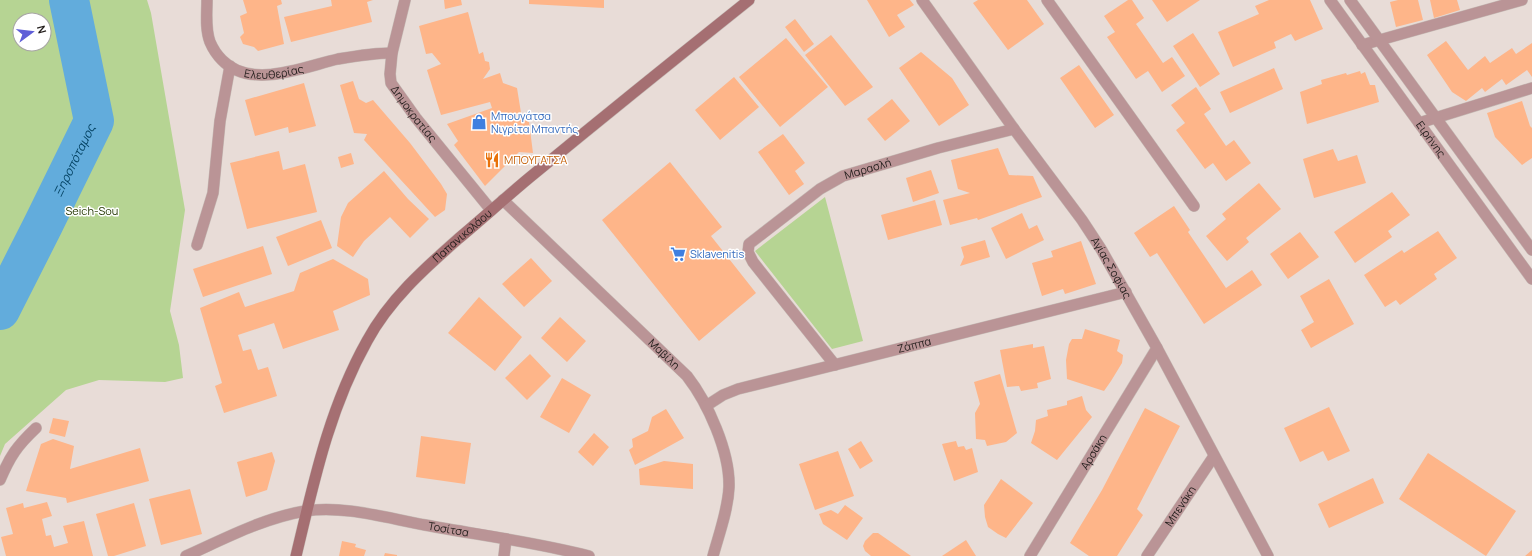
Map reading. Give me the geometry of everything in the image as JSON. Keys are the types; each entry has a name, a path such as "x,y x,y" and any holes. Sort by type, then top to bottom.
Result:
{"main road":[{"name":"Παπανικολάου","path":"296,556 306,511 328,428 348,377 368,340 384,315 403,291 422,271 491,210 627,97 749,0"}],"street":[{"name":"Ελευθερίας","path":"207,0 210,41 216,53 230,66 240,72 253,75 274,75 346,58 367,54 392,52"},
{"name":"Δημοκρατίας","path":"405,0 392,52 390,74 391,83 420,124 491,210"},
{"name":"Αγίας Σοφίας","path":"922,0 1014,129 1082,220 1108,260 1157,348 1268,556"},
{"path":"1047,0 1194,206"},
{"name":"Ειρήνης","path":"1330,0 1532,279"},
{"name":"Ειρήνης","path":"1350,0 1434,118 1532,250"},
{"path":"1362,45 1522,0"},
{"path":"197,245 213,193 220,121 230,66"},
{"path":"1419,123 1532,88"},
{"name":"Μαρασλή","path":"835,365 753,262 748,252 749,244 820,189 838,178 853,172 938,148 1014,129"},
{"name":"Μαβίλη","path":"503,200 687,376 706,406 722,449 729,486 724,517 713,556"},
{"name":"Ζάππα","path":"706,406 730,391 1126,292"},
{"name":"Αρσάκη","path":"1030,556 1157,348"},
{"path":"0,480 15,451 36,428"},
{"name":"Μπενάκη","path":"1147,556 1214,456"},
{"name":"Τοσίτσα","path":"186,556 273,519 306,511 322,510 356,513 506,539 589,556"},
{"path":"504,556 506,539"}],"green space":[{"name":"Seich-Sou","path":"0,0 147,0 151,13 185,210 170,311 179,345 183,378 165,382 99,380 66,390 5,444 0,456"},
{"path":"825,197 863,341 832,349 755,251"}],"building":[{"path":"243,0 281,0 282,4 277,6 284,44 258,51 254,47 243,44 240,37 244,33 240,16 247,13"},
{"path":"331,0 373,0 367,2 372,22 291,42 284,17 332,6"},
{"path":"444,0 461,0 462,5 445,9"},
{"path":"529,0 604,0 604,8 529,4"},
{"path":"867,0 910,0 914,5 897,15 905,27 889,37"},
{"path":"978,0 1027,0 1044,24 1008,50 973,3"},
{"path":"1128,0 1132,0 1144,18 1136,24 1163,63 1172,57 1185,76 1162,92 1148,71 1136,79 1107,37 1115,32 1104,16"},
{"path":"1152,0 1200,0 1167,22"},
{"path":"1269,0 1310,0 1323,29 1295,41 1291,34 1274,42 1276,48 1233,67 1218,32 1259,14 1255,6"},
{"path":"1398,0 1418,0 1423,20 1396,27 1390,2"},
{"path":"1430,0 1457,0 1460,10 1434,18"},
{"path":"468,12 479,54 483,52 485,61 489,62 490,69 483,79 500,73 503,83 517,88 522,119 529,122 533,153 519,152 485,186 454,145 458,141 447,124 492,108 490,102 441,115 427,70 441,64 432,53 426,54 419,26"},
{"path":"795,19 814,44 804,52 785,27"},
{"path":"1193,33 1220,74 1200,87 1173,46"},
{"path":"831,35 873,87 845,106 805,55"},
{"path":"786,38 828,87 780,127 739,77"},
{"path":"1446,41 1468,70 1485,56 1490,63 1512,48 1516,54 1532,43 1532,77 1527,70 1506,85 1502,79 1485,92 1482,88 1466,101 1452,92 1427,55"},
{"path":"921,52 952,78 969,105 939,126 899,68"},
{"path":"1079,65 1114,115 1095,128 1060,78"},
{"path":"1274,68 1283,89 1230,113 1220,92"},
{"path":"1360,71 1361,74 1365,72 1370,85 1375,85 1379,102 1307,124 1300,92 1322,84 1321,80"},
{"path":"734,77 759,107 720,140 695,110"},
{"path":"353,81 359,99 366,103 373,100 410,143 441,184 447,194 445,210 435,217 364,140 367,134 354,133 340,85"},
{"path":"304,83 316,126 289,133 288,127 255,136 245,100"},
{"path":"1196,87 1211,109 1204,114 1226,146 1234,140 1251,163 1226,181 1213,163 1205,169 1176,130 1185,123 1171,105"},
{"path":"892,99 910,121 885,141 867,119"},
{"path":"1522,101 1532,128 1532,158 1522,165 1495,137 1487,113"},
{"path":"783,134 805,163 795,171 804,184 789,195 758,152"},
{"path":"998,148 1009,175 1033,176 1042,197 978,220 977,218 950,225 943,200 970,193 958,189 951,160"},
{"path":"1333,149 1338,161 1357,155 1366,183 1314,198 1303,159"},
{"path":"279,151 283,170 305,164 317,212 247,229 230,163"},
{"path":"351,153 354,164 341,168 338,157"},
{"name":"Sklavenitis","path":"670,162 722,227 711,236 756,293 699,341 602,220"},
{"path":"931,170 939,193 913,202 906,178"},
{"path":"384,171 408,199 429,219 410,238 390,217 364,241 353,257 337,246 341,217 348,203"},
{"path":"1259,183 1281,209 1246,238 1249,242 1227,261 1206,236 1226,219 1222,214"},
{"path":"1392,192 1410,215 1388,231 1392,237 1355,263 1334,232"},
{"path":"935,200 942,225 888,240 881,215"},
{"path":"1174,206 1190,230 1188,232 1226,288 1252,270 1262,285 1204,324 1157,253 1150,257 1134,233"},
{"path":"1022,213 1029,229 1037,225 1044,240 1006,259 991,228"},
{"path":"321,220 332,248 288,266 276,237"},
{"path":"1438,231 1457,258 1434,274 1437,279 1400,305 1396,300 1385,307 1364,275 1402,250 1404,253"},
{"path":"1300,232 1319,257 1288,279 1270,254"},
{"path":"985,240 990,257 960,266 964,257 961,247"},
{"path":"1081,241 1096,284 1065,294 1063,289 1042,296 1032,263 1053,257 1051,251"},
{"path":"263,246 272,274 203,297 193,269"},
{"path":"531,258 552,281 524,307 502,284"},
{"path":"333,259 368,279 370,295 333,311 339,330 283,349 274,323 238,335 243,351 251,349 258,370 268,367 277,396 224,413 215,386 222,383 200,308 239,292 245,307 294,291 300,273"},
{"path":"1329,279 1354,324 1311,348 1301,330 1314,322 1300,296"},
{"path":"479,297 522,337 495,371 448,333"},
{"path":"560,317 586,341 567,362 541,338"},
{"path":"1085,329 1120,340 1117,351 1123,355 1122,363 1104,391 1067,379 1066,360 1069,344 1072,339 1082,339"},
{"path":"1033,344 1033,348 1044,346 1051,379 1037,383 1038,388 1021,391 1019,386 1007,387 1000,350"},
{"path":"530,354 551,376 527,400 505,378"},
{"path":"1000,374 1017,433 1006,442 987,446 985,440 976,439 975,413 980,404 974,382"},
{"path":"562,378 591,395 569,433 540,417"},
{"path":"1082,396 1086,410 1092,417 1057,460 1031,443 1035,431 1036,420 1048,416 1047,410 1067,405 1067,401"},
{"path":"1329,407 1350,451 1328,461 1323,451 1300,462 1284,428"},
{"path":"1145,408 1180,426 1137,509 1143,515 1117,556 1089,556 1070,543 1102,490"},
{"path":"666,409 684,438 635,465 629,450 633,447 632,439 648,431 652,417"},
{"path":"53,418 69,421 65,437 49,433"},
{"path":"594,433 609,447 593,466 578,452"},
{"path":"421,436 471,443 465,484 416,477"},
{"path":"53,439 74,446 70,469 140,448 149,481 67,503 66,498 26,491 41,444"},
{"path":"861,441 873,461 860,469 848,449"},
{"path":"956,441 958,447 964,446 966,450 972,448 978,472 954,481 942,444"},
{"path":"838,451 854,496 815,510 799,464"},
{"path":"272,452 275,461 267,490 246,497 237,462"},
{"path":"1428,453 1516,511 1486,556 1399,499"},
{"path":"664,461 693,464 693,489 640,485 639,469"},
{"path":"1373,478 1384,503 1329,528 1318,504"},
{"path":"1001,479 1033,503 1006,538 988,527 985,517 984,505"},
{"path":"190,489 202,534 161,545 149,499"},
{"path":"47,502 52,516 42,519 46,536 51,535 54,547 68,543 63,526 84,521 93,556 6,556 1,537 13,534 6,508 23,503 24,508"},
{"path":"134,503 146,546 114,556 108,556 96,514"},
{"path":"845,505 863,518 847,540 823,524 819,514 831,510 838,514"},
{"path":"873,533 878,533 911,556 871,556 865,551 863,546 865,541"},
{"path":"966,540 976,556 942,556"},
{"path":"342,541 356,544 355,547 366,550 364,556 339,556"},
{"path":"1532,550 1532,556 1525,556"},
{"path":"385,553 397,555 397,556 384,556"}],"waterway":[{"name":"Ξηροπόταμος","path":"0,310 94,121 69,0"}],"place":[{"name":"Μπουγάτσα Νιγρίτα Μπαντής","path":"479,122"},
{"name":"ΜΠΟΥΓΑΤΣΑ","path":"492,160"},
{"name":"Sklavenitis","path":"678,254"}]}
